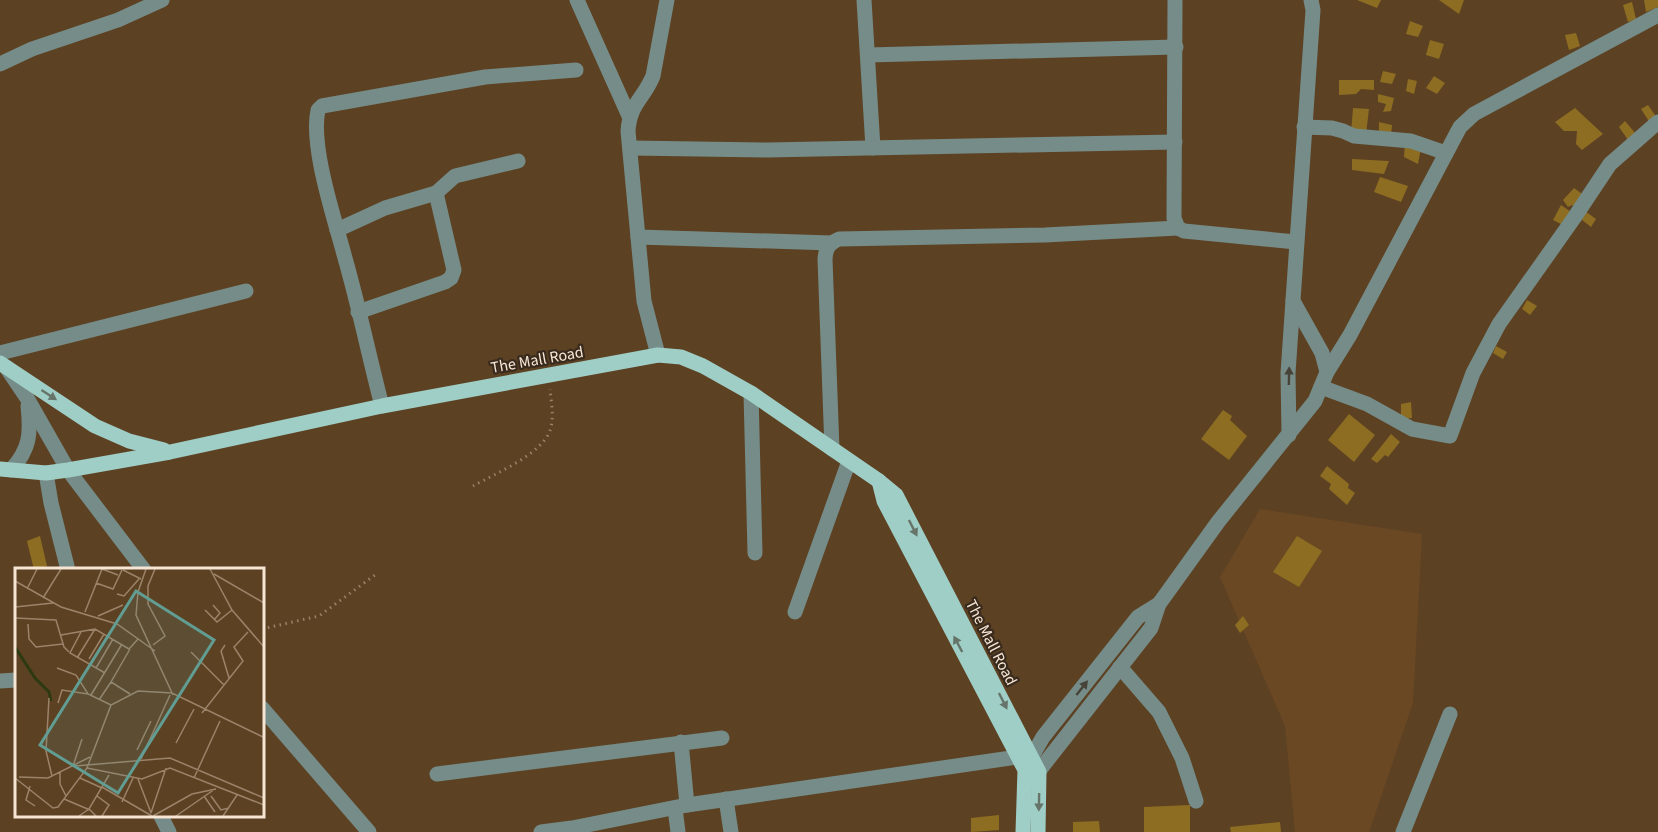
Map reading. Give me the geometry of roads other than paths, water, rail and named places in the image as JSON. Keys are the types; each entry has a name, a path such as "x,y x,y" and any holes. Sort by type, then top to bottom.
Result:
{"main road":[{"name":"The Mall Road","path":"6,469 46,473 68,470 170,452 382,406 549,375 658,355 681,357 703,366 751,393 896,495 1028,764 1038,832"},
{"path":"2,361 95,426 129,441 170,452"},
{"path":"1023,832 1024,789"}],"street":[{"path":"0,64 32,49 118,20 162,0"},
{"path":"577,0 629,116 645,301 658,355"},
{"path":"629,116 648,88 653,76 667,0"},
{"path":"864,0 873,148"},
{"path":"1175,0 1174,218 1178,228"},
{"path":"1289,435 1288,373 1313,10 1311,0"},
{"path":"541,832 573,830 726,800 1028,764 1120,668 1151,627 1159,604 1218,522 1315,401 1327,372 1350,335 1460,127 1474,114 1658,15"},
{"path":"868,55 1176,48"},
{"path":"382,406 326,188 318,146 316,118 318,110 322,106 485,77 576,70"},
{"path":"1321,387 1366,404 1412,429 1450,436 1473,373 1499,324 1610,164 1658,122"},
{"path":"1304,127 1332,128 1354,136 1411,141 1446,153"},
{"path":"630,148 738,150 1174,142"},
{"path":"337,230 385,208 436,193 455,176 518,161"},
{"path":"358,312 451,278 454,270 436,193"},
{"path":"832,449 825,260 826,247 839,239 1045,235 1178,228 1184,231 1296,242"},
{"path":"638,237 831,243"},
{"path":"142,568 68,470 27,398 2,361 246,291"},
{"path":"1293,302 1322,353 1327,372"},
{"path":"751,393 755,553"},
{"path":"6,469 24,456 31,430 27,398"},
{"path":"795,612 849,461"},
{"path":"46,473 67,568"},
{"path":"1024,789 1028,764 1043,737 1138,618 1159,604"},
{"path":"1120,668 1159,712 1182,758 1196,801"},
{"path":"0,681 15,680"},
{"path":"264,710 369,832"},
{"path":"1403,832 1450,714"},
{"path":"437,774 722,738"},
{"path":"678,832 681,807 681,742"},
{"path":"726,800 730,832"},
{"path":"162,817 169,832"}]}
